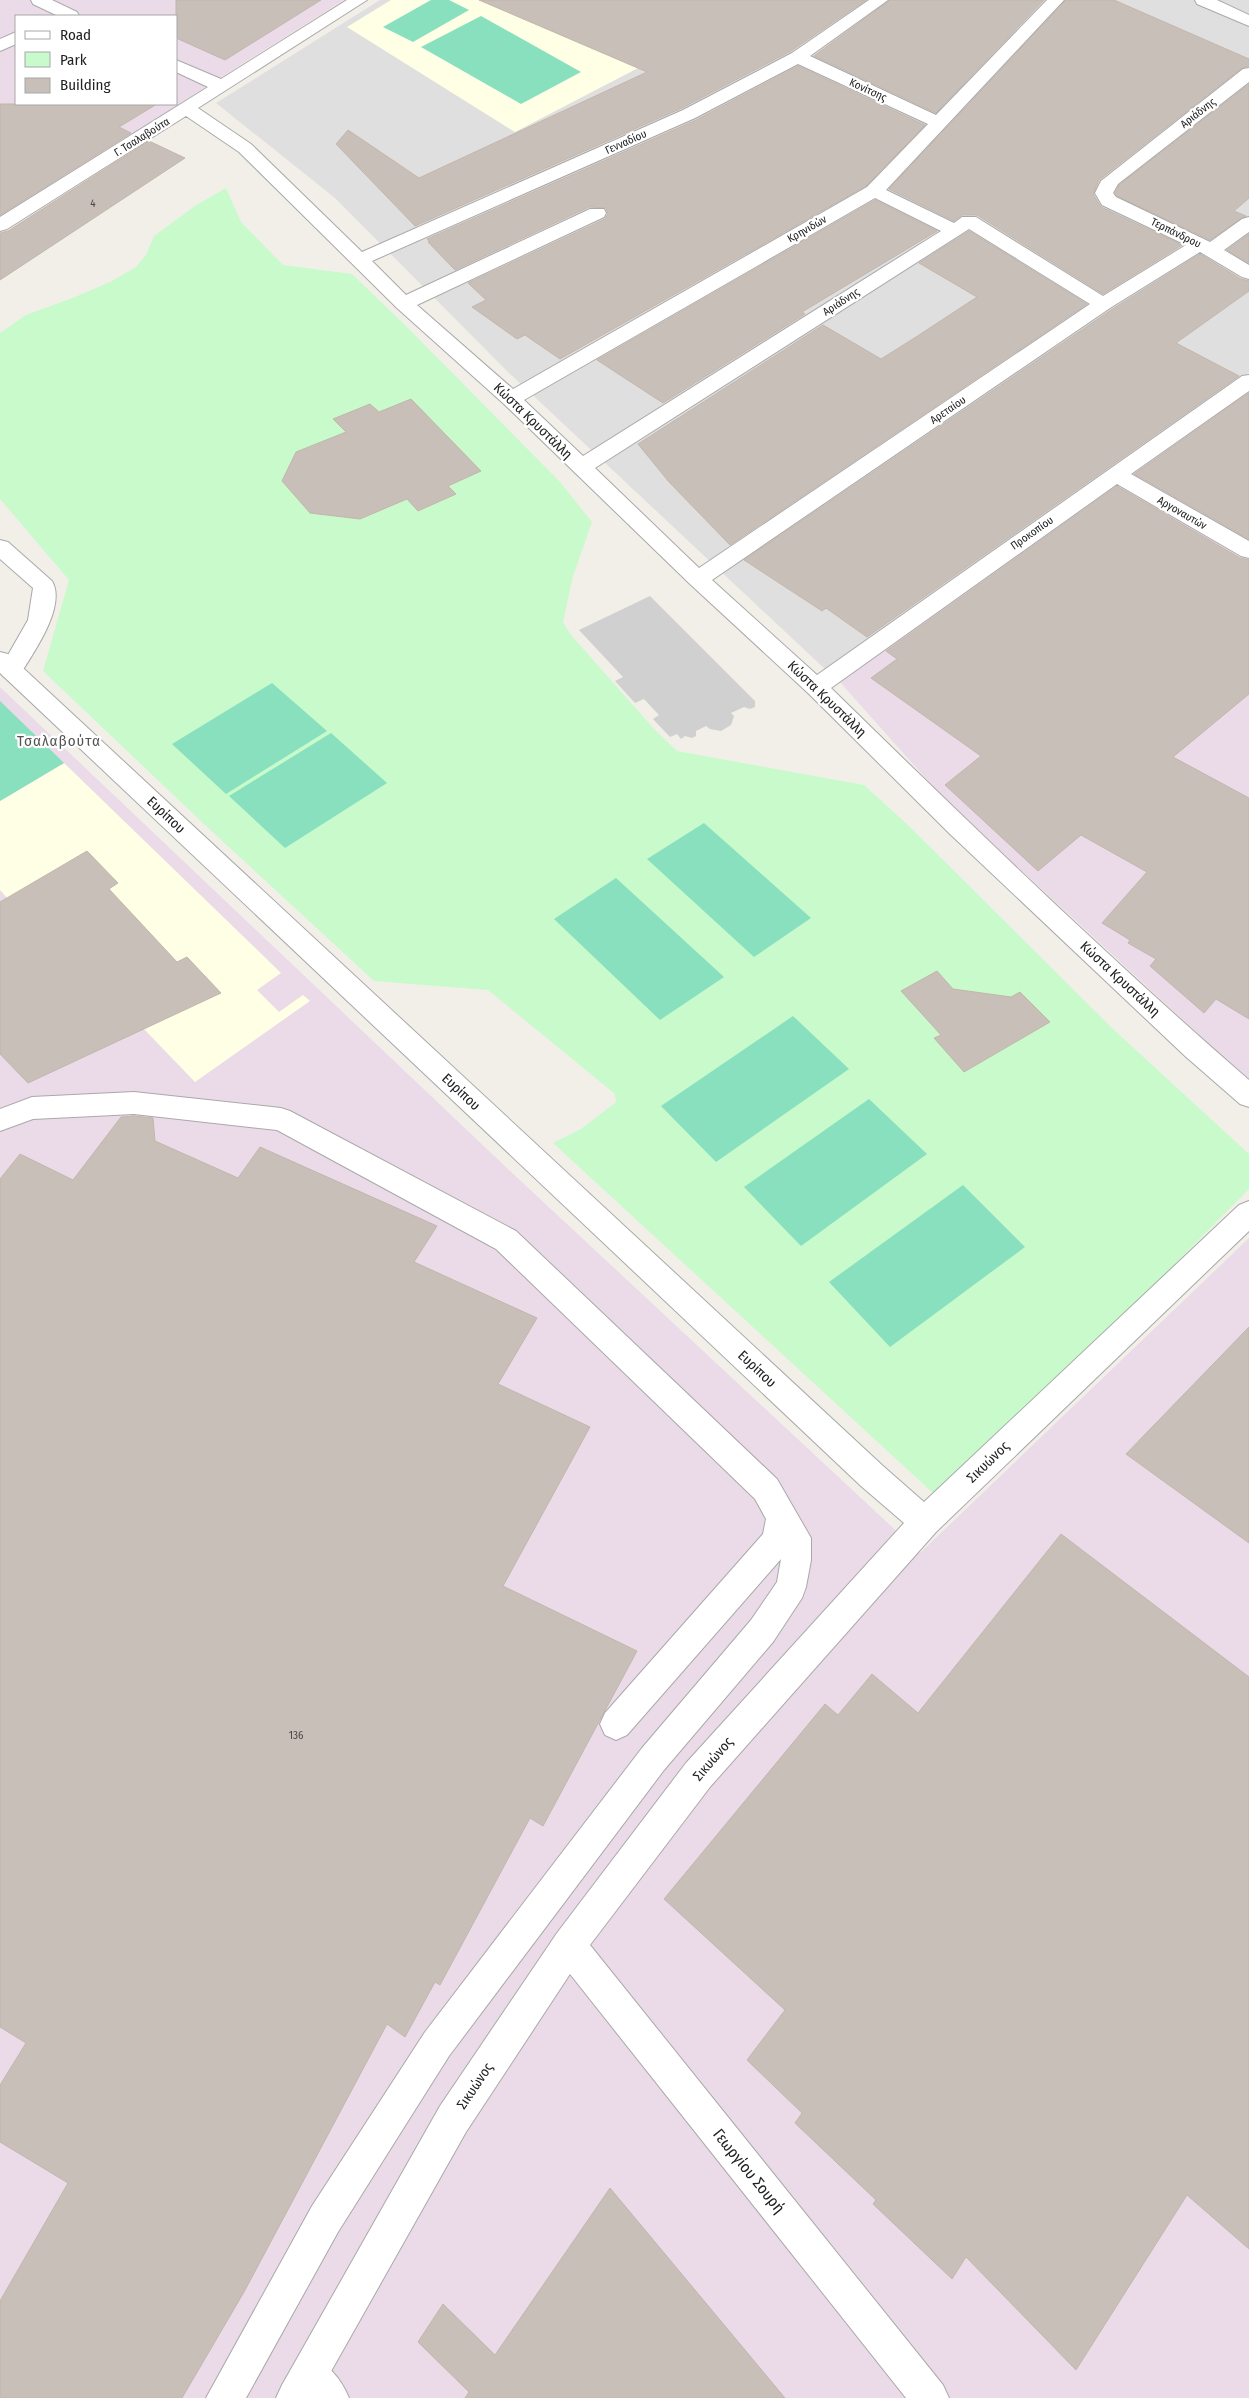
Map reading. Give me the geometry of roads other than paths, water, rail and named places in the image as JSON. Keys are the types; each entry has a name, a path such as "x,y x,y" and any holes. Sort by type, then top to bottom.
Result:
{"street":[{"path":"39,0 62,15 82,0"},
{"name":"Γ. Τσαλαβούτα","path":"0,225 360,0"},
{"name":"Γενναδίου","path":"359,260 689,114 798,57 880,0"},
{"name":"Κρηνιδών","path":"511,399 874,190 1056,0"},
{"path":"1203,0 1249,21"},
{"path":"0,46 15,38"},
{"name":"Κονίτσης","path":"798,57 939,123"},
{"path":"178,66 221,86"},
{"name":"Αριάδνης","path":"1104,194 1110,181 1249,72"},
{"name":"Κώστα Κρυστάλλη","path":"187,109 245,148 404,304 511,399 698,579 816,687 973,842 1194,1048 1249,1096"},
{"path":"874,190 954,230"},
{"name":"Τερπάνδρου","path":"1104,194 1109,201 1205,248 1249,273"},
{"path":"404,304 597,213"},
{"name":"Αριάδνης","path":"581,467 969,221 1103,304"},
{"name":"Αρεταίου","path":"698,579 1103,304 1249,223"},
{"name":"Προκοπίου","path":"816,687 1249,381"},
{"name":"Αργοναυτών","path":"1116,474 1249,551"},
{"path":"0,546 44,586 45,604 34,634 6,665"},
{"name":"Ευρίπου","path":"6,665 872,1476 925,1522"},
{"path":"0,1120 32,1108 134,1103 282,1119 506,1240 766,1489 796,1538 796,1560 791,1587 762,1631 653,1759 437,2044 325,2219 225,2398"},
{"name":"Σικυώνος","path":"311,2390 453,2119 568,1945 698,1775 925,1522 1249,1214"},
{"path":"616,1724 777,1541 782,1516"},
{"name":"Γεωργίου Σουρή","path":"568,1945 930,2398"}],"district":[{"name":"Τσαλαβούτα","path":"59,741"}]}
